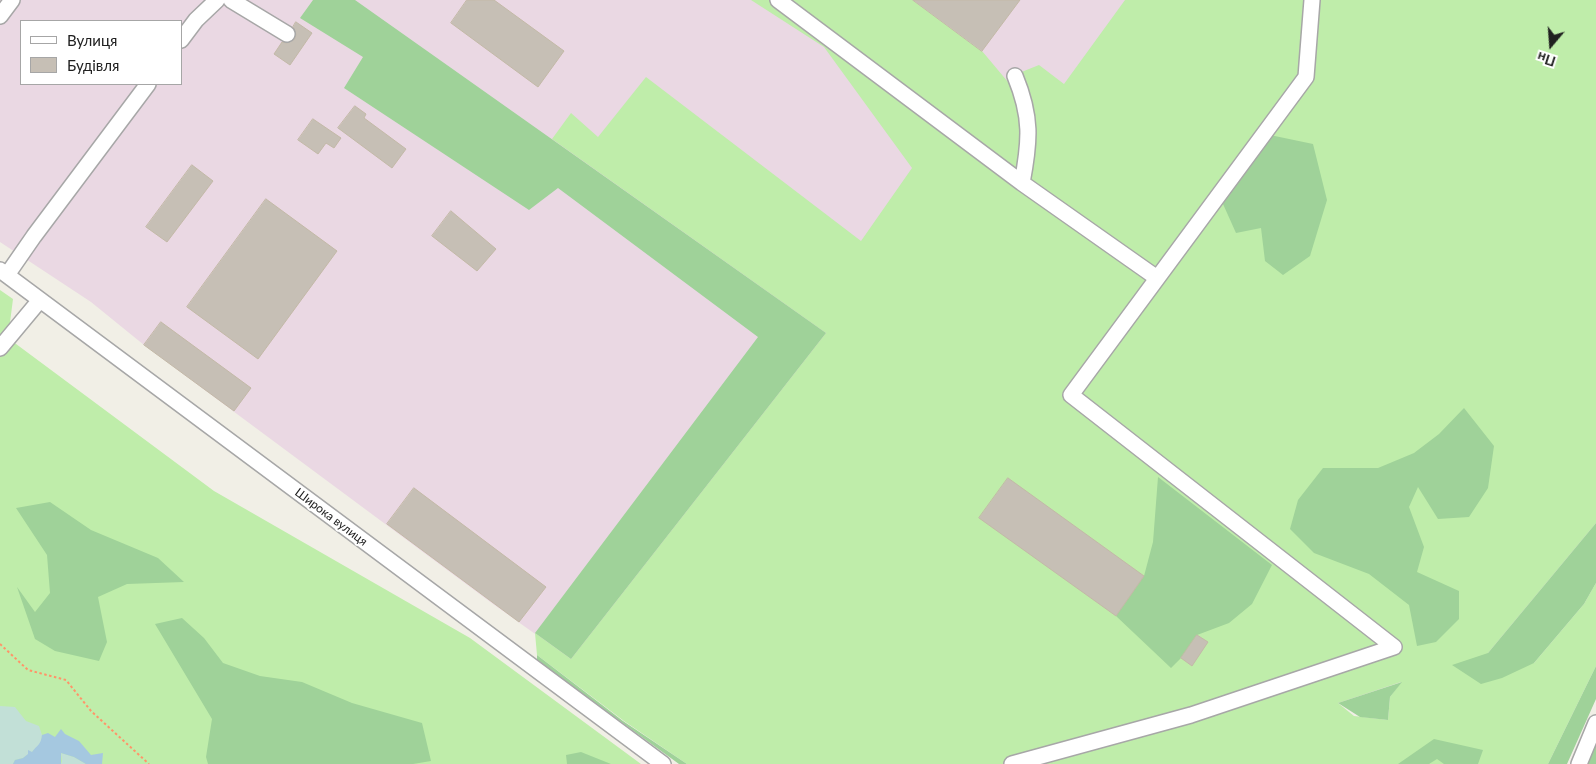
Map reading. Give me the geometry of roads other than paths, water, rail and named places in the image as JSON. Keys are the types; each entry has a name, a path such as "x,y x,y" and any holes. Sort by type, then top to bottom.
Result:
{"street":[{"path":"0,16 12,0"},
{"path":"182,39 196,20 217,0"},
{"path":"231,0 288,34"},
{"path":"778,0 1022,184 1158,278"},
{"path":"1012,764 1190,715 1394,647 1071,395 1306,77 1312,0"},
{"path":"1015,76 1024,101 1029,130 1022,184"},
{"path":"3,272 34,236 147,85"},
{"name":"Широка вулиця","path":"3,272 662,764"},
{"path":"0,348 40,300"},
{"path":"1579,764 1596,723"}]}
